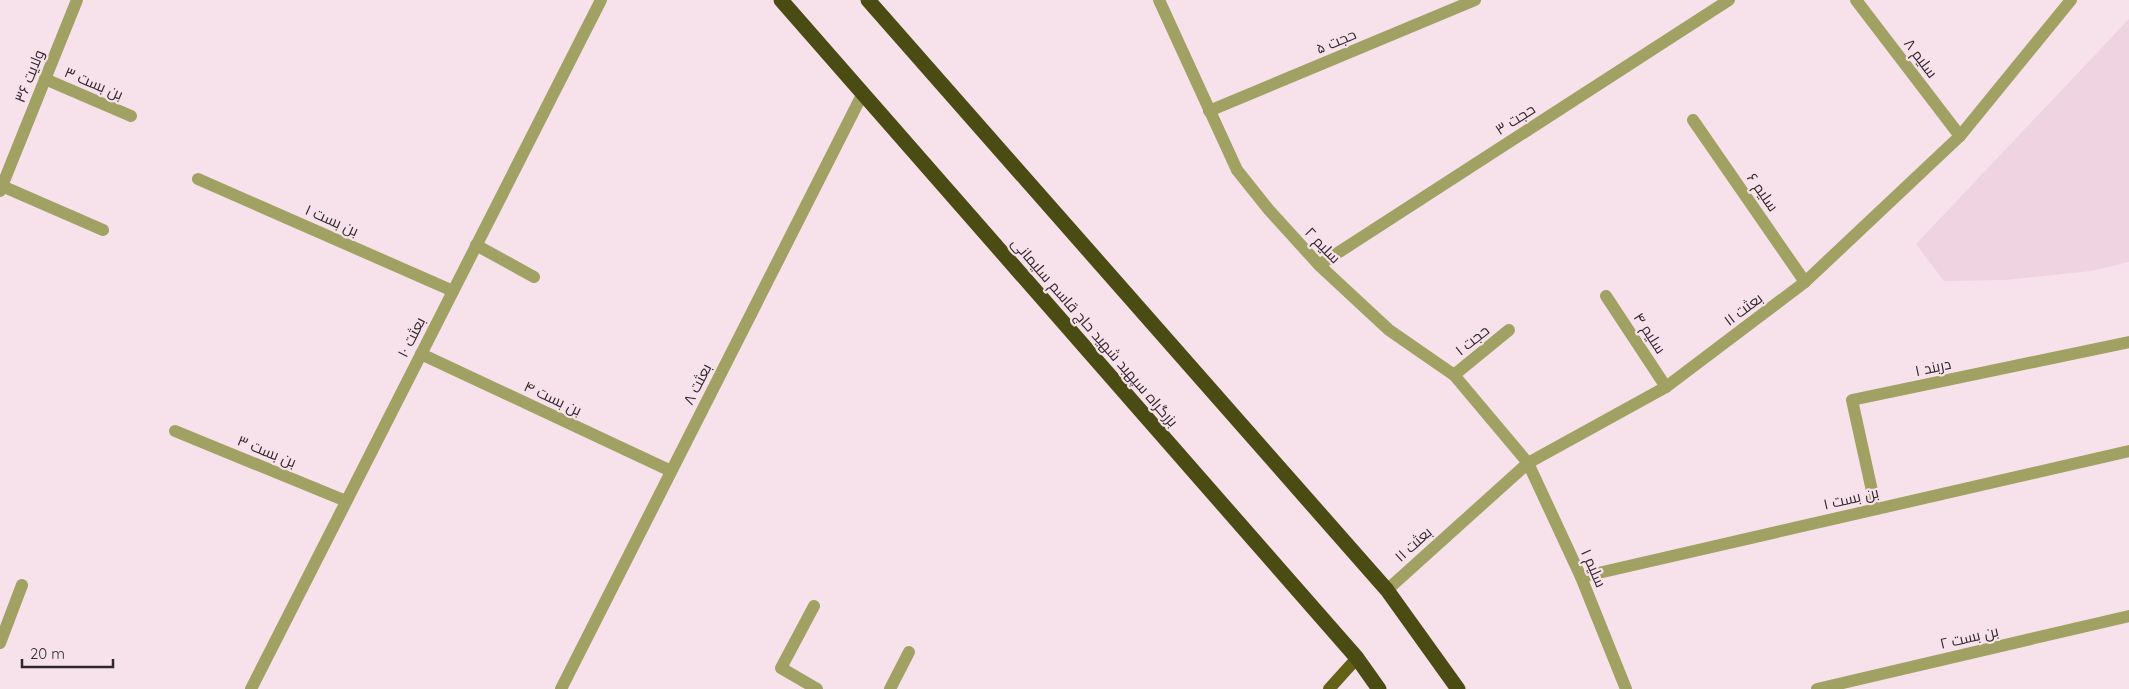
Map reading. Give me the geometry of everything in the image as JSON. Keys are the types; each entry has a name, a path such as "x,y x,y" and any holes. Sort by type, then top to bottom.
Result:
{"highway":[{"name":"بزرگراه سپهبد شهید حاج قاسم سلیمانی","path":"781,0 1357,658 1379,689"},
{"path":"868,0 1387,590 1458,689"}],"main road":[{"path":"1329,689 1357,658"}],"street":[{"name":"ولایت ۳۶","path":"1,189 77,0"},
{"name":"بعثت ۱۰","path":"250,689 601,0"},
{"name":"سلیم ۲","path":"1159,0 1237,170 1269,210 1319,265 1389,330 1454,375 1528,463"},
{"name":"حجت ۵","path":"1209,111 1475,0"},
{"name":"حجت ۳","path":"1319,265 1729,0"},
{"name":"سلیم ۸","path":"1856,0 1960,136"},
{"name":"بعثت ۱۱","path":"1387,590 1528,463 1666,388 1806,282 1960,136 2071,0"},
{"name":"بن بست ۳","path":"45,79 131,116"},
{"name":"بعثت ۸","path":"561,689 863,93"},
{"name":"سلیم ۶","path":"1693,120 1806,282"},
{"name":"بن بست ۱","path":"198,180 453,291"},
{"path":"1,189 103,230"},
{"path":"476,246 534,277"},
{"name":"سلیم ۴","path":"1606,296 1666,388"},
{"name":"حجت ۱","path":"1454,375 1510,330"},
{"name":"دربند ۱","path":"1876,509 1852,400 2129,342"},
{"name":"بن بست ۴","path":"421,354 671,471"},
{"name":"بن بست ۳","path":"175,431 346,501"},
{"name":"بن بست ۱","path":"1581,577 2129,451"},
{"name":"سلیم ۱","path":"1528,463 1581,577 1626,689"},
{"path":"0,643 22,585"},
{"path":"814,606 780,668 817,689"},
{"name":"بن بست ۲","path":"1816,689 2129,616"},
{"path":"890,689 909,652"}],"shaded area":[{"path":"2129,19 2129,262 2091,271 2005,280 1944,281 1916,244"}]}
